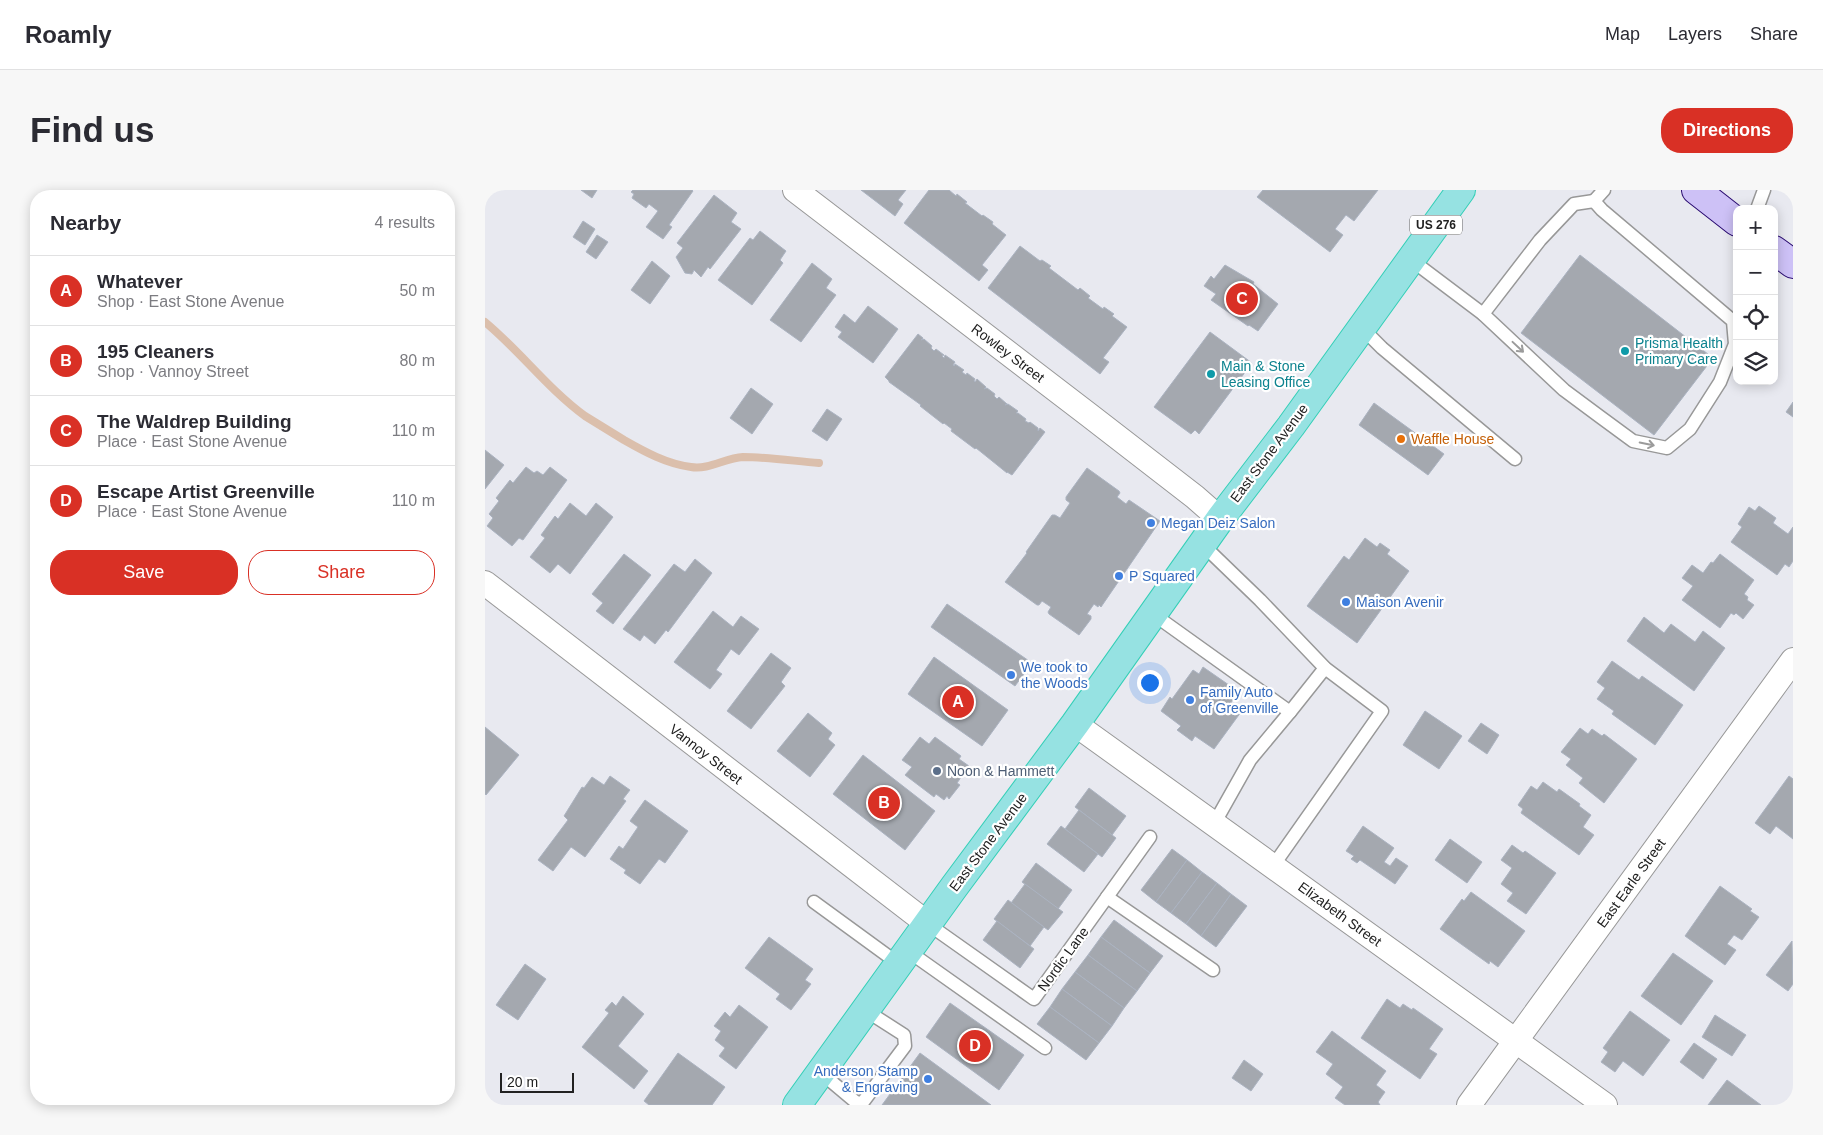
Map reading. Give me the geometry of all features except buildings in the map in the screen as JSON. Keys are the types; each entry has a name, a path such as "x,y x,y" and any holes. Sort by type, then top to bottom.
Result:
{"highway":[{"name":"East Stone Avenue","path":"799,1104 865,1010 1075,724 1220,519 1291,426 1461,190"}],"street":[{"name":"Rowley Street","path":"795,190 1104,426 1220,519"},
{"path":"1696,190 1733,219"},
{"path":"1778,253 1793,264"},
{"name":"Vannoy Street","path":"485,583 928,924"},
{"name":"East Earle Street","path":"1469,1105 1793,660"},
{"name":"Elizabeth Street","path":"1075,724 1605,1105"}],"lane":[{"path":"1483,314 1540,240 1574,204 1595,201 1604,190"},
{"path":"1758,205 1764,190"},
{"path":"1410,260 1483,314 1564,390 1633,441 1667,448 1690,429 1720,382 1735,344 1733,321 1603,210 1595,201"},
{"path":"1361,328 1382,348 1515,459"},
{"path":"1203,544 1325,668 1382,711 1273,866"},
{"path":"1153,614 1290,712"},
{"path":"1213,824 1250,760 1325,668"},
{"name":"Nordic Lane","path":"928,924 1034,999 1150,837"},
{"path":"1107,897 1213,970"},
{"path":"814,902 1045,1048"},
{"path":"820,1072 857,1103 863,1102 905,1046 904,1036 865,1010"}],"waterway":[{"path":"485,322 546,382 585,416 656,457 691,467 704,467 743,457 819,463"}],"place":[{"name":"The Waldrep Building","path":"1242,299"},
{"name":"Prisma Health Primary Care","path":"1625,351"},
{"name":"Main & Stone Leasing Office","path":"1211,374"},
{"name":"Waffle House","path":"1401,439"},
{"name":"Megan Deiz Salon","path":"1151,523"},
{"name":"P Squared","path":"1119,576"},
{"name":"Maison Avenir","path":"1346,602"},
{"name":"We took to the Woods","path":"1011,675"},
{"name":"Family Auto of Greenville","path":"1190,700"},
{"name":"Whatever","path":"958,702"},
{"name":"Noon & Hammett","path":"937,771"},
{"name":"195 Cleaners","path":"884,803"},
{"name":"Escape Artist Greenville","path":"975,1046"},
{"name":"Anderson Stamp & Engraving","path":"928,1079"}]}
